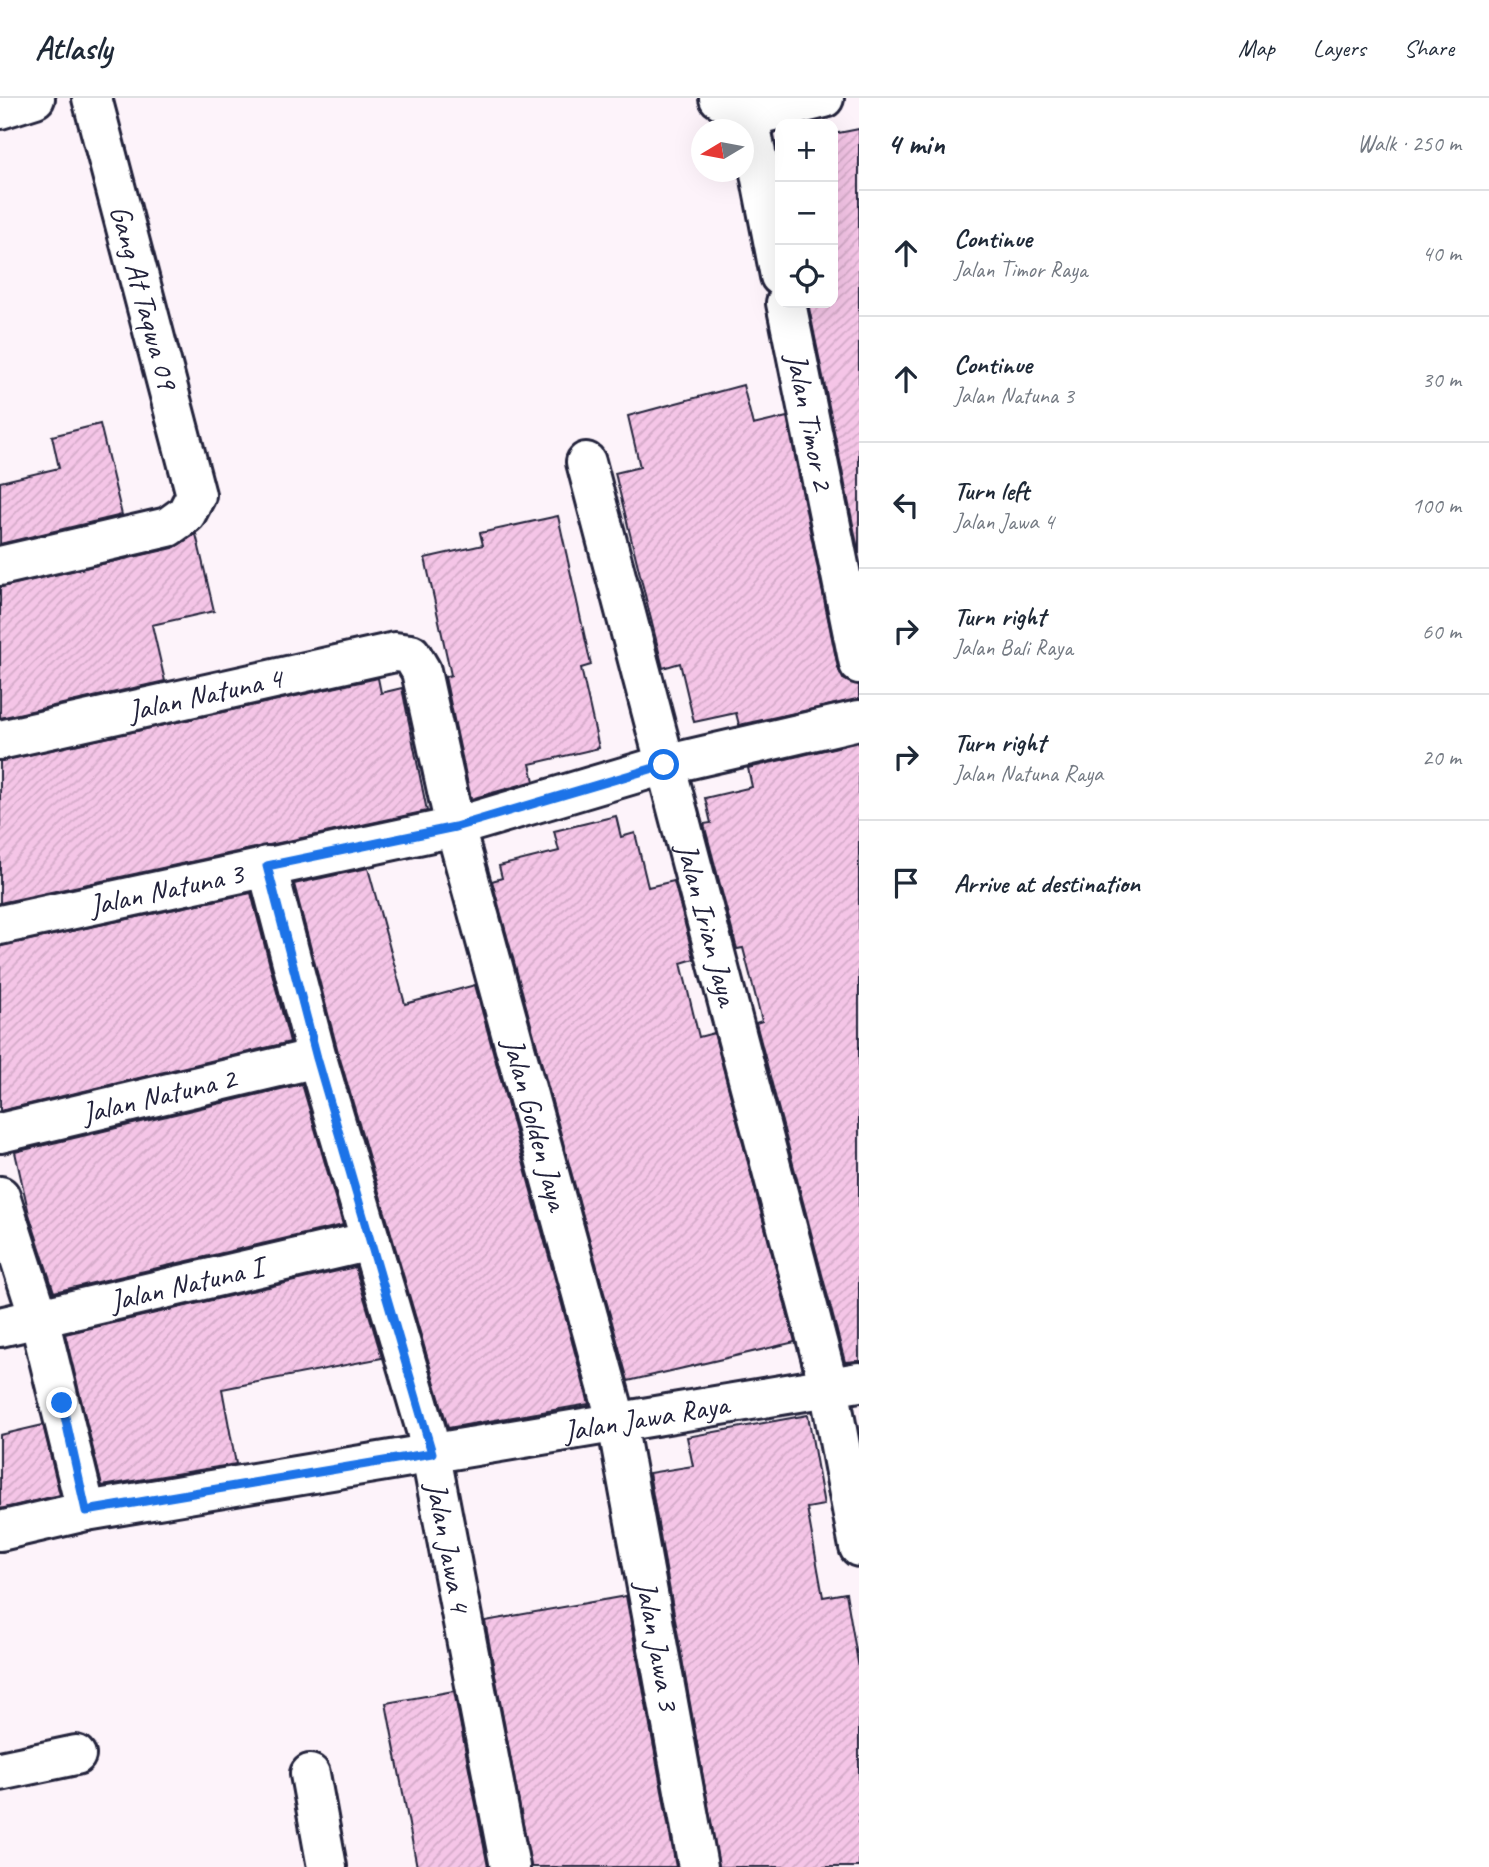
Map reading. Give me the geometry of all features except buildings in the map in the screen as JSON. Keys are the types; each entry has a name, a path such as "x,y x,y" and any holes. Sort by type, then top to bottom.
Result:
{"street":[{"path":"0,109 35,98"},
{"name":"Gang At Taqwa 09","path":"0,566 168,527 186,514 195,495 92,98"},
{"path":"748,119 824,98"},
{"path":"754,173 775,256"},
{"name":"Jalan Timor 2","path":"787,308 859,664"},
{"name":"Jalan Irian Jaya","path":"586,462 664,765 844,1385 859,1547"},
{"name":"Jalan Natuna 4","path":"0,740 395,652 411,654"},
{"name":"Jalan Golden Jaya","path":"411,654 421,671 455,827 617,1423"},
{"name":"Jalan Natuna 3","path":"0,925 455,827 664,765 859,720"},
{"name":"Jalan Jawa 4","path":"267,866 317,1058 432,1453 510,1867"},
{"name":"Jalan Natuna 2","path":"0,1133 317,1058"},
{"path":"0,1196 39,1318 86,1511"},
{"name":"Jalan Natuna I","path":"0,1327 372,1241"},
{"name":"Jalan Jawa Raya","path":"0,1531 86,1511 844,1385"},
{"name":"Jalan Jawa 3","path":"617,1423 698,1867"},
{"path":"0,1771 76,1755"},
{"path":"310,1774 327,1867"}],"route":[{"path":"62,1403 86,1511 432,1453 317,1058 267,866 455,827 664,765"}]}
